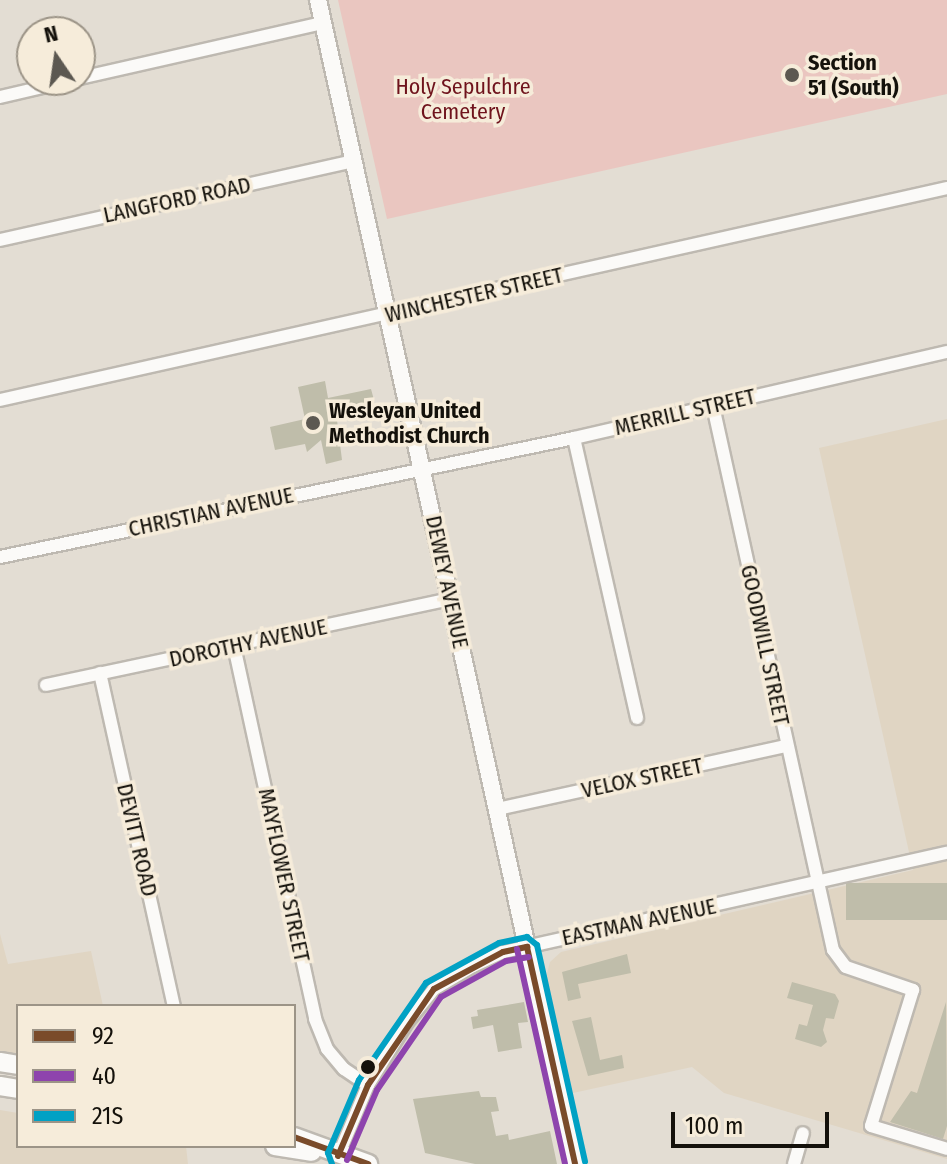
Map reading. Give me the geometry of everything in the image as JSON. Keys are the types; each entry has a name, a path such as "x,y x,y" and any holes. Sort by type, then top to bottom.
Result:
{"highway":[{"path":"296,1138 338,1156"},
{"path":"288,1148 368,1164"}],"main road":[{"name":"DEWEY AVENUE","path":"318,0 575,1164"}],"street":[{"path":"96,74 322,23"},
{"name":"LANGFORD ROAD","path":"0,240 354,161"},
{"name":"WINCHESTER STREET","path":"0,400 947,188"},
{"name":"MERRILL STREET","path":"422,468 574,438 947,352"},
{"name":"GOODWILL STREET","path":"713,406 787,746 838,959 856,972 913,990 871,1126 947,1149"},
{"path":"574,438 637,718"},
{"name":"CHRISTIAN AVENUE","path":"0,557 422,468"},
{"name":"DOROTHY AVENUE","path":"46,685 451,599"},
{"name":"MAYFLOWER STREET","path":"234,646 315,1019 327,1049 344,1069 368,1085"},
{"name":"DEVITT ROAD","path":"100,673 174,1004"},
{"name":"VELOX STREET","path":"497,809 787,746"},
{"name":"EASTMAN AVENUE","path":"338,1156 368,1085 434,989 503,952 947,853"},
{"path":"794,1164 803,1133"}],"shaded area":[{"path":"947,419 947,1159 724,1093 692,1067 573,1093 546,977 550,962 561,952 913,870 819,448"},
{"path":"0,934 8,964 91,951 103,1004 16,1004 16,1066 0,1063"},
{"path":"0,1110 16,1113 16,1148 186,1148 188,1164 0,1164"}],"green space":[{"name":"Holy Sepulchre Cemetery","path":"338,0 947,0 947,94 387,219"}],"building":[{"name":"Wesleyan United Methodist Church","path":"325,381 328,398 371,389 374,400 375,412 337,420 342,460 326,464 321,440 307,452 305,444 275,450 270,427 305,419 298,387"},
{"path":"846,883 947,883 947,920 846,920"},
{"path":"627,954 631,973 578,984 581,998 568,1001 562,972"},
{"path":"792,982 835,994 839,1001 834,1019 826,1018 823,1030 827,1042 821,1047 795,1039 799,1024 807,1026 813,1005 787,998"},
{"path":"524,1002 528,1022 518,1023 522,1048 498,1052 493,1025 473,1029 471,1017 478,1016 477,1010"},
{"path":"946,1002 947,1126 943,1139 890,1122 911,1091 917,1093"},
{"path":"591,1017 600,1060 622,1055 624,1068 588,1076 572,1021"},
{"path":"479,1091 481,1097 496,1097 499,1111 491,1112 496,1136 508,1134 509,1140 550,1131 557,1164 475,1164 425,1153 413,1099"}],"transit line":[{"name":"21S","path":"332,1164 328,1153 359,1080 426,983 499,943 527,937 537,945 585,1162"},
{"name":"92","path":"527,947 575,1164"},
{"name":"92","path":"338,1156 368,1085 434,989 503,952 527,947"},
{"name":"40","path":"517,949 565,1164"},
{"name":"40","path":"347,1160 377,1090 441,997 506,961 529,957"},
{"name":"92","path":"296,1138 368,1164"}],"place":[{"name":"Section 51 (South)","path":"792,75"},
{"name":"Wesleyan United Methodist Church","path":"313,423"}]}
